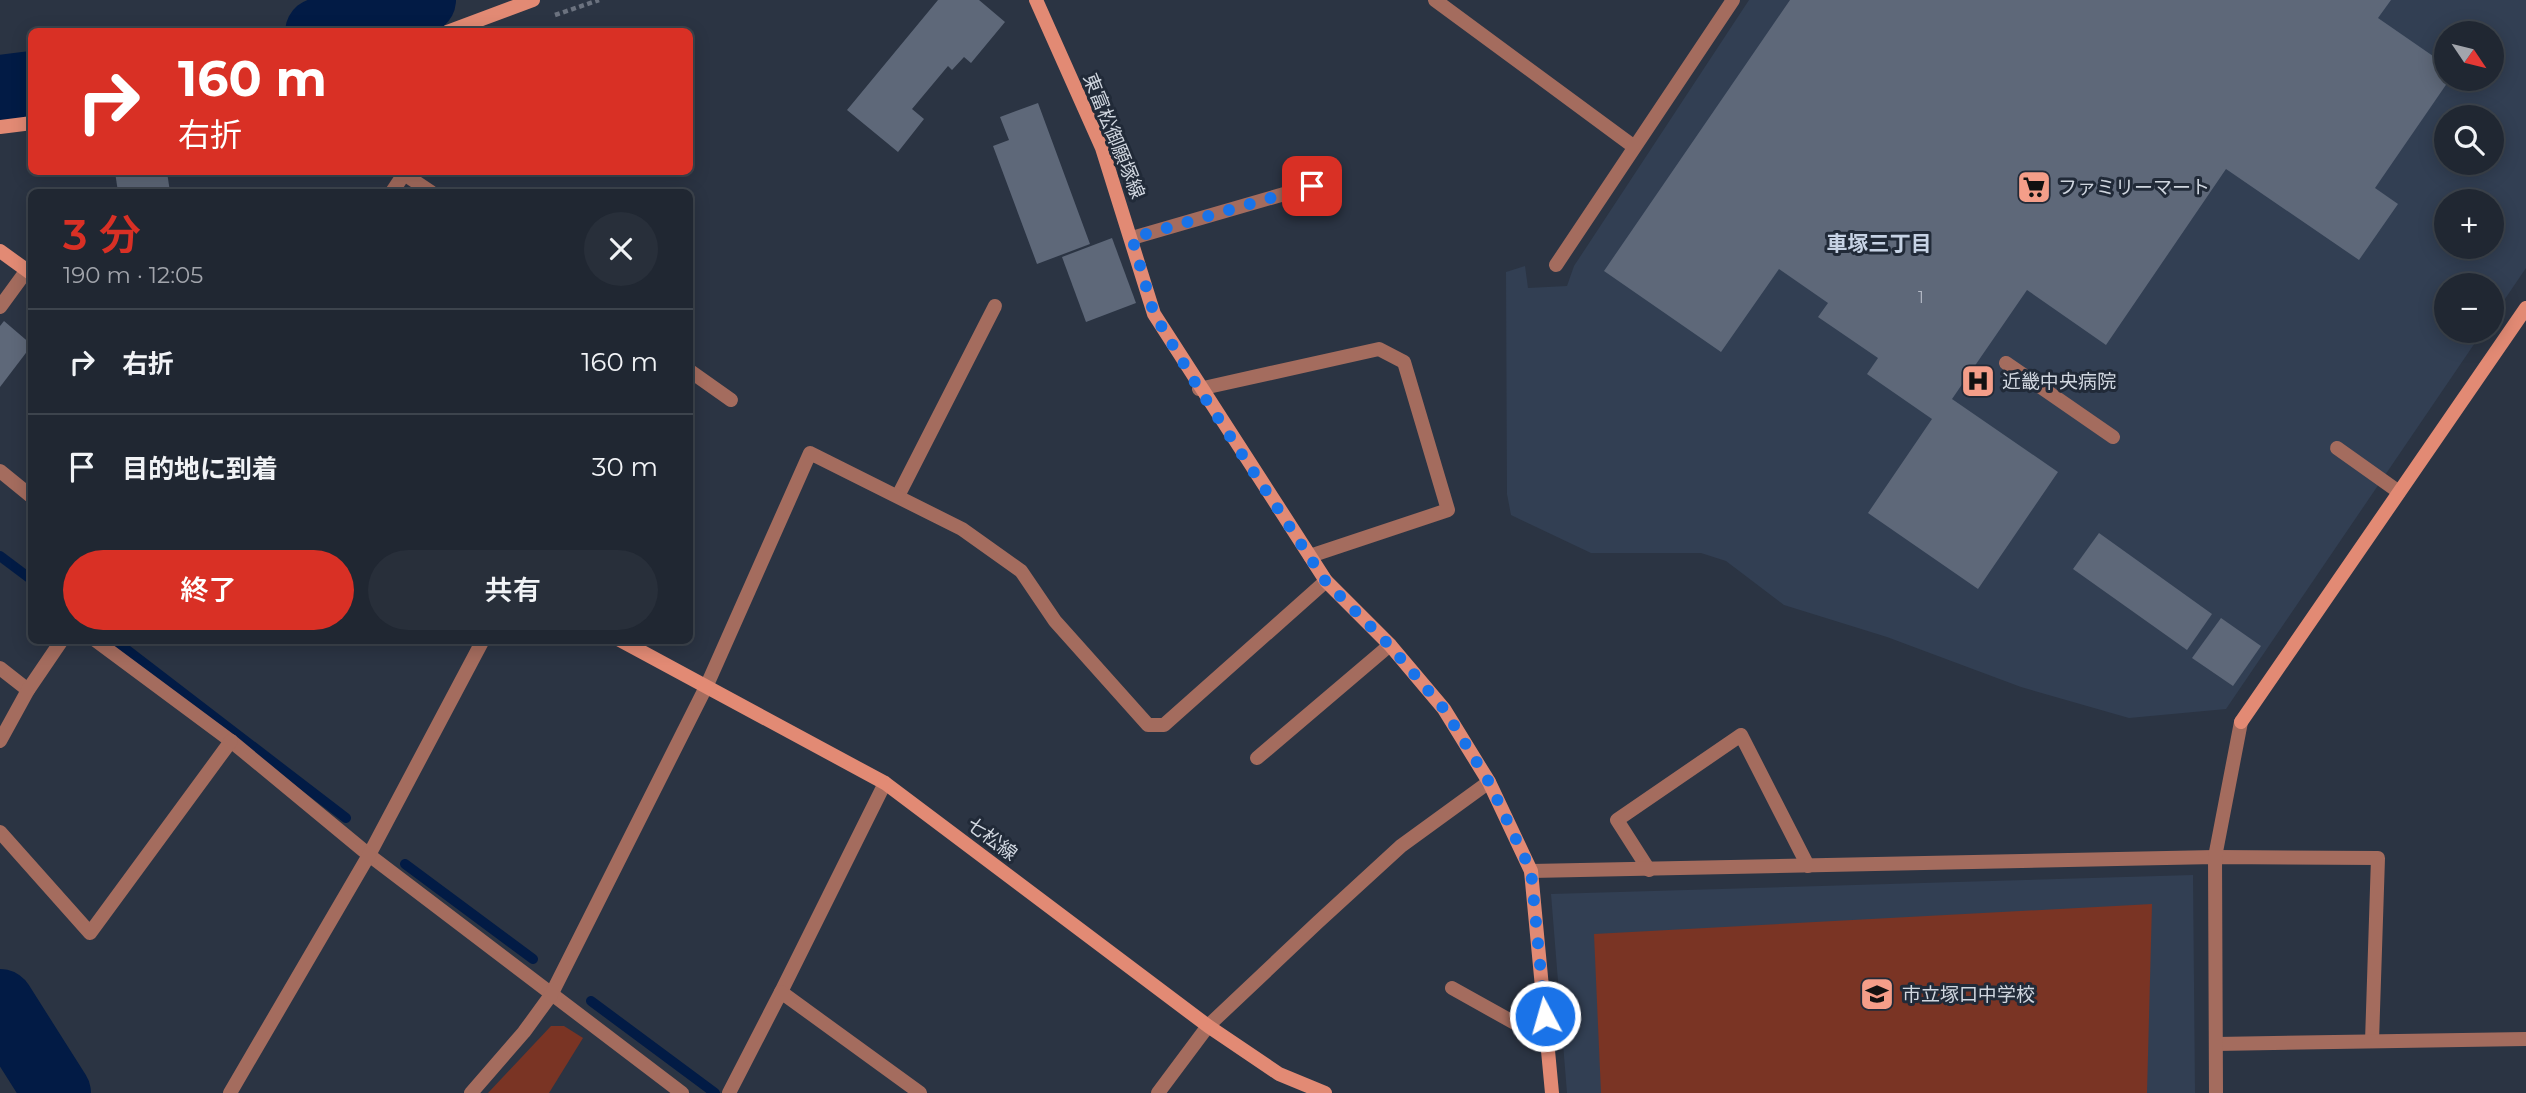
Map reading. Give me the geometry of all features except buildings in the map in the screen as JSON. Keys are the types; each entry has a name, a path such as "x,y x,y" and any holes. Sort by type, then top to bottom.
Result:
{"street":[{"path":"458,28 533,0"},
{"name":"東富松御願塚線","path":"1036,0 1102,148 1154,314 1199,389 1326,582 1390,646 1444,709 1489,782 1531,871 1552,1093"},
{"path":"1435,0 1633,146"},
{"path":"1556,265 1733,0"},
{"path":"0,127 28,124"},
{"path":"405,175 426,189"},
{"path":"1132,238 1312,186"},
{"path":"0,251 28,271"},
{"path":"0,307 28,273"},
{"path":"898,496 995,306"},
{"path":"2216,1093 2215,857 2241,722 2526,308"},
{"path":"1199,389 1378,349 1404,362 1448,510 1310,556"},
{"path":"2006,363 2113,437"},
{"path":"693,373 731,400"},
{"path":"2337,448 2399,492"},
{"path":"471,1093 551,995 707,685 810,453 962,529 1021,570 1055,621 1148,725 1164,725 1326,582"},
{"path":"0,471 28,494"},
{"path":"0,741 28,690 59,644"},
{"path":"100,644 230,741 369,855 682,1093"},
{"path":"230,1093 369,855 481,644"},
{"name":"七松線","path":"628,644 885,783 1208,1026 1279,1073 1325,1093"},
{"path":"1257,758 1390,646"},
{"path":"0,668 28,690"},
{"path":"1649,870 1617,820 1741,735 1808,866"},
{"path":"0,832 90,933 230,741"},
{"path":"1158,1093 1208,1026 1401,846 1489,782"},
{"path":"729,1093 885,783"},
{"path":"1531,871 2215,857 2378,858 2372,1041"},
{"path":"1452,988 1547,1041"},
{"path":"781,992 920,1093"},
{"path":"2216,1044 2526,1039"}],"shaded area":[{"name":"近畿中央病院","path":"1749,0 2526,0 2526,268 2504,300 2504,273 2434,273 2434,343 2475,343 2226,709 2129,718 2021,687 1887,637 1784,605 1726,561 1701,553 1591,553 1511,515 1507,494 1506,272 1525,266 1528,288 1567,286 1574,266"},
{"name":"市立塚口中学校","path":"2193,875 2195,1093 1567,1093 1551,894"},
{"name":"市立塚口中学校","path":"2152,904 2147,1093 1601,1093 1594,934"},
{"path":"551,1026 564,1026 583,1038 549,1093 488,1093"}],"waterway":[{"path":"332,28 422,0"},
{"path":"0,89 28,86"},
{"path":"0,556 28,577"},
{"path":"119,644 346,818"},
{"path":"405,864 533,959"},
{"path":"591,1001 715,1093"},
{"path":"0,1003 57,1093"}],"place":[{"name":"ファミリーマート","path":"2034,187"},
{"name":"近畿中央病院","path":"1978,381"},
{"name":"市立塚口中学校","path":"1877,994"}],"district":[{"name":"車塚三丁目","path":"1879,243"}],"route":[{"path":"1312,186 1132,238 1146,289 1154,314 1199,389 1326,582 1390,646 1444,709 1489,782 1531,871 1545,1016"}]}
